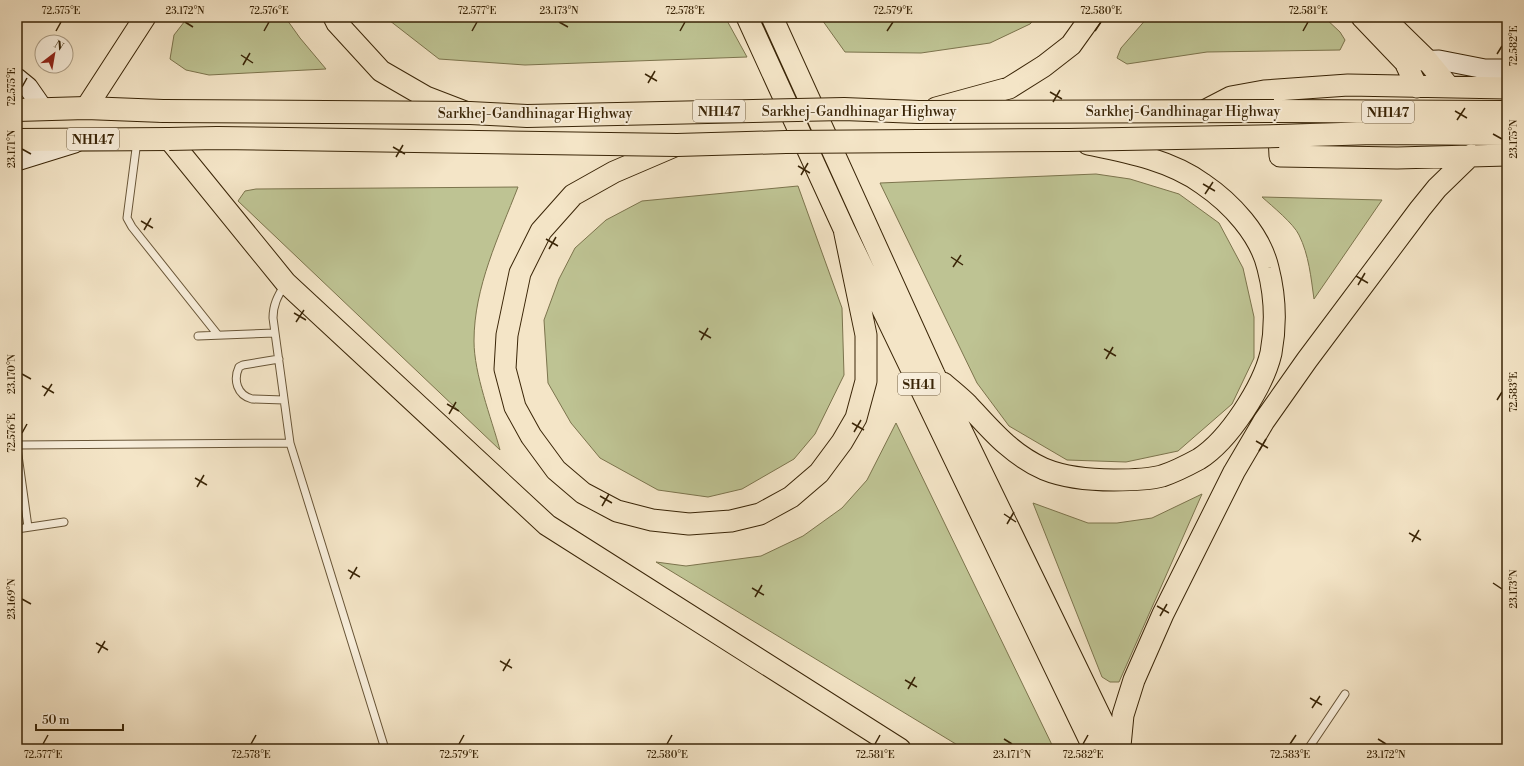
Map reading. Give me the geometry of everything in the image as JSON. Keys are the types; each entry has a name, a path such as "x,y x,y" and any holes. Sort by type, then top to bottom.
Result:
{"highway":[{"name":"NH147","path":"17,110 86,108"},
{"name":"Sarkhej-Gandhinagar Highway","path":"86,108 163,111 470,113 528,116 844,109 918,112 1505,112"},
{"name":"Sarkhej-Gandhinagar Highway","path":"169,139 217,138 677,145 786,142 1068,140 1373,133 1504,134"},
{"name":"NH147","path":"17,140 169,139"}],"main road":[{"path":"86,108 144,17"},
{"path":"334,17 337,23 381,71 426,97 470,113"},
{"name":"SH41","path":"747,17 844,229 1094,749"},
{"path":"918,112 1009,88 1044,66 1070,45 1091,17"},
{"path":"1362,17 1405,62 1417,87"},
{"path":"1384,17 1427,61 1449,87"},
{"name":"SH41","path":"776,23 934,374 1116,749"},
{"path":"1204,111 1231,97 1264,91 1348,85 1507,88"},
{"path":"1279,136 1280,156 1397,158 1507,155"},
{"path":"169,139 286,283 547,525 900,749"},
{"path":"934,374 968,405 1005,445 1023,458 1046,469 1071,477 1099,480 1129,480 1161,476 1200,458 1224,437 1259,384 1270,354 1274,326 1273,297 1268,267 1258,243 1243,220 1226,202 1203,183 1184,172 1151,159 1068,140"},
{"path":"677,145 614,172 573,195 564,205 541,231 520,273 507,334 505,369 515,407 531,436 556,470 583,493 617,511 652,520 689,524 731,521 760,514 791,497 819,472 842,442 856,418 866,381 866,335 844,229"},
{"path":"1121,749 1123,715 1134,680 1163,614 1238,465 1264,421 1363,284 1437,188 1471,155"}],"street":[{"path":"1405,62 1439,60 1485,69 1507,69"},
{"path":"17,78 28,87 44,110"},
{"path":"17,104 44,110"},
{"path":"17,161 86,140"}],"lane":[{"path":"137,139 127,218 132,227 218,335"},
{"path":"286,283 276,298 273,308 290,443 385,749"},
{"path":"198,336 275,333"},
{"path":"279,359 243,364 239,367 236,378 238,390 247,398 284,400"},
{"path":"17,444 290,443"},
{"path":"17,448 28,527"},
{"path":"17,529 64,522"},
{"path":"1308,749 1345,694"}],"green space":[{"path":"188,17 285,17 300,38 326,69 209,75 186,70 170,59 174,35"},
{"path":"385,17 725,17 747,57 525,65 439,59"},
{"path":"820,17 1037,17 1030,24 990,43 921,53 845,52"},
{"path":"1148,17 1324,17 1340,32 1345,40 1340,50 1207,52 1127,64 1117,58 1121,48"},
{"path":"1096,174 1130,179 1179,194 1219,223 1243,268 1254,317 1254,358 1232,404 1178,451 1126,462 1067,460 1009,426 977,383 880,183"},
{"path":"798,186 842,308 844,375 815,434 794,459 742,489 708,497 658,490 600,458 571,423 548,383 544,320 559,279 575,248 606,220 642,201"},
{"path":"518,187 489,262 478,301 475,321 474,341 477,367 500,450 238,201 245,191 256,189"},
{"path":"1262,197 1382,200 1314,299 1311,275 1299,235 1288,221"},
{"path":"896,423 1054,749 964,749 656,562 686,566 761,556 803,536 842,508 867,480"},
{"path":"1202,494 1119,682 1110,682 1102,677 1033,503 1088,523 1117,523 1152,518"}]}
